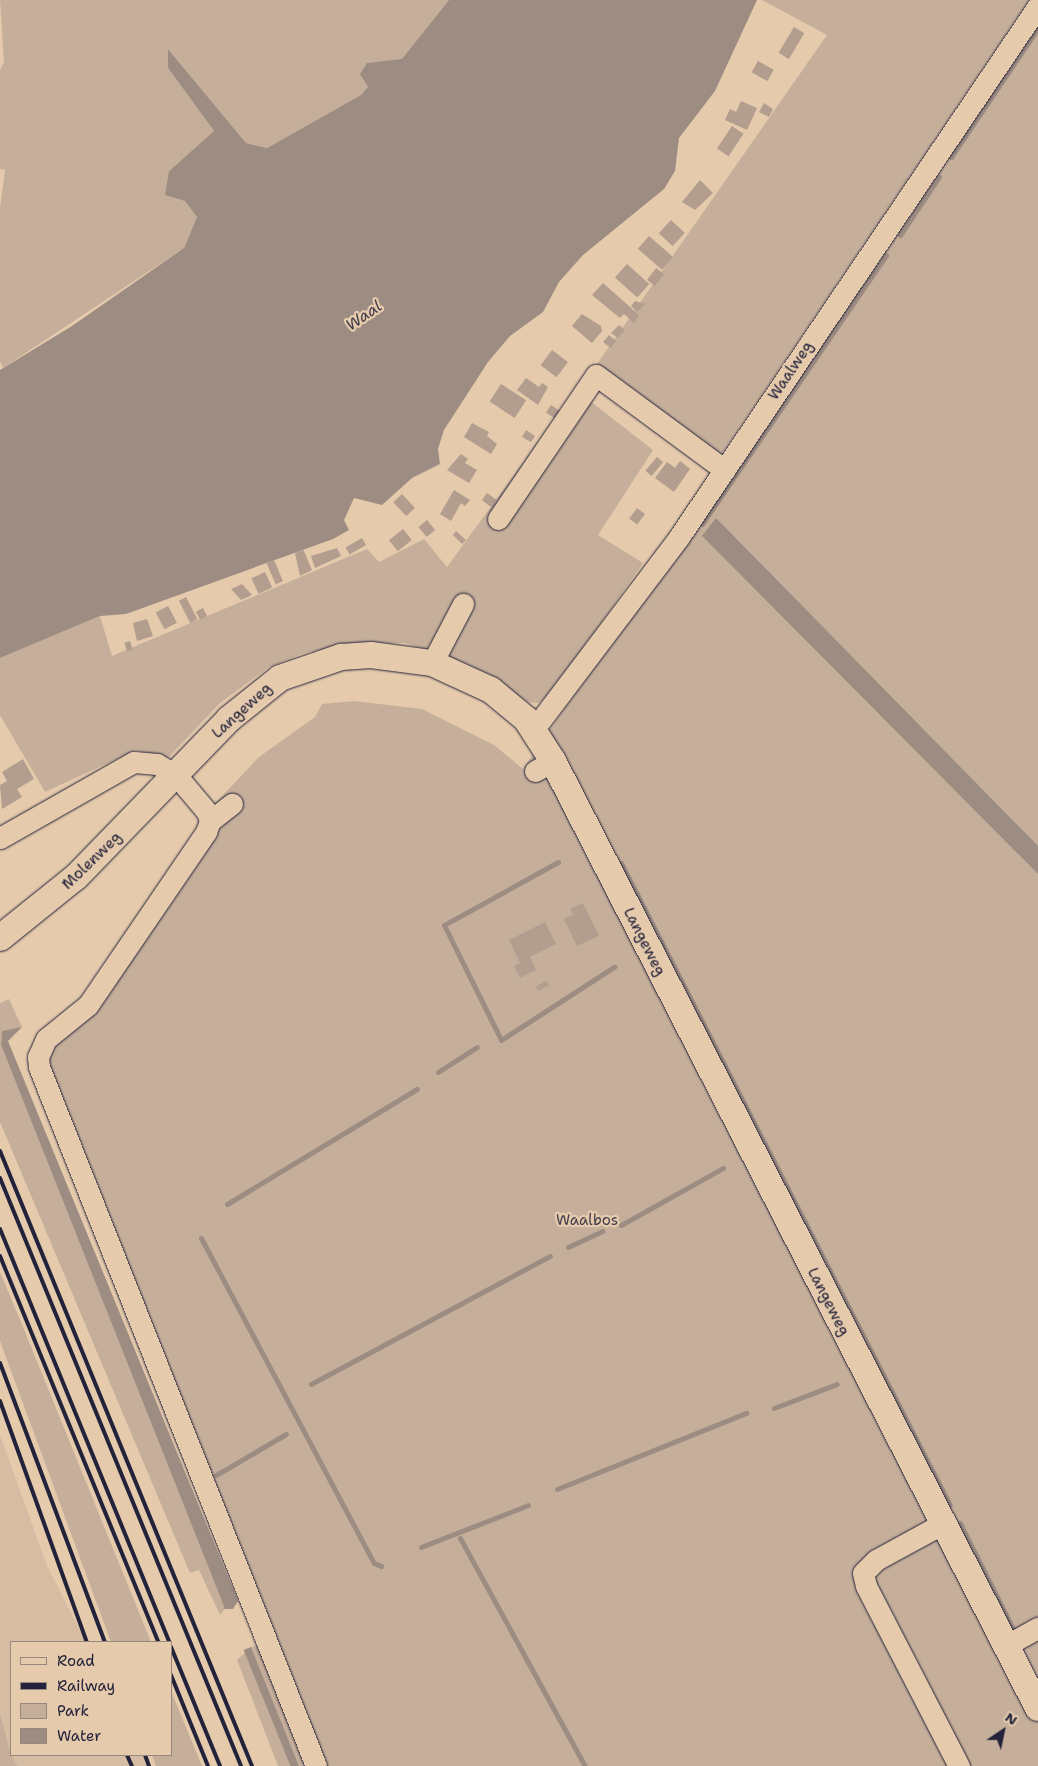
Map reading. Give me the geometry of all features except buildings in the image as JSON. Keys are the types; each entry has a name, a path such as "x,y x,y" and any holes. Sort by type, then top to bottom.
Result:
{"main road":[{"name":"Langeweg","path":"176,775 256,694 296,671 341,657 402,657 432,663 490,690 534,730 544,766 1038,1708"},
{"name":"Molenweg","path":"0,938 83,871 176,775"}],"street":[{"name":"Waalweg","path":"534,730 658,566 725,470 1038,6"},
{"path":"498,519 596,375 725,470"},
{"path":"432,663 463,604"},
{"path":"0,838 134,762 157,764 176,775 207,812 210,821"},
{"path":"232,804 210,821 88,1005 46,1039 38,1056 39,1068 316,1766"},
{"path":"942,1524 876,1560 863,1573 866,1586 959,1766"},
{"path":"1005,1646 1038,1628"}],"shaded area":[{"path":"0,1435 47,1566 85,1641 10,1641 10,1756 145,1756 150,1766 4,1766 0,1750"}],"green space":[{"path":"0,0 449,0 402,60 367,63 368,87 361,95 267,148 246,143 168,49 168,68 214,131 169,171 197,217 184,248 3,368 0,362 0,208 5,170 0,169 0,70 4,62"},
{"path":"762,0 1029,0 723,452 716,458 595,367 827,35"},
{"name":"Waalbos","path":"1038,18 1038,1766 316,1766 44,1069 52,1045 211,808 259,757 315,717 322,704 354,701 422,709 494,745 523,769"},
{"path":"576,390 653,450 598,535 643,563 558,685 539,703 528,702 456,660 405,643 348,644 304,653 269,667 220,703 167,759 136,750 45,792 0,715 0,658 100,616 112,656 367,549 379,562 424,539 447,567"},
{"path":"9,999 22,1027 2,1031 1,1045 225,1609 220,1615 199,1570 190,1573 0,1122 0,1003"},
{"path":"0,1272 151,1641 111,1641 0,1341"},
{"path":"260,1645 310,1766 299,1766 251,1647"},
{"path":"245,1653 291,1766 278,1766 237,1660"},
{"path":"172,1693 202,1766 156,1766 152,1756 172,1756"},
{"path":"0,1713 10,1756 17,1766 0,1766"}],"water":[{"name":"Waal","path":"449,0 757,0 715,91 679,138 675,171 664,189 583,255 559,282 543,312 510,336 488,362 444,430 438,449 440,464 412,478 382,505 354,498 344,520 349,530 333,539 126,614 100,616 0,658 0,370 72,326 184,248 197,217 185,201 165,195 169,171 214,131 168,68 168,49 246,143 267,148 361,95 368,87 360,74 367,63 402,59"},
{"path":"716,518 1038,846 1038,874 702,536"},
{"path":"22,1027 8,1041 238,1601 233,1609 225,1609 1,1045 2,1031"},
{"path":"251,1647 299,1766 290,1766 244,1650"}],"waterway":[{"path":"951,157 1038,28"},
{"path":"900,235 939,177"},
{"path":"702,524 886,255"},
{"path":"558,862 444,925 501,1040 614,967"},
{"path":"621,863 950,1505"},
{"path":"438,1072 477,1047"},
{"path":"227,1204 417,1089"},
{"path":"621,1225 723,1168"},
{"path":"568,1247 603,1231"},
{"path":"201,1238 374,1563 381,1566"},
{"path":"311,1384 550,1256"},
{"path":"774,1408 837,1384"},
{"path":"557,1489 746,1413"},
{"path":"216,1475 286,1434"},
{"path":"421,1547 528,1505"},
{"path":"960,1523 1013,1629"},
{"path":"460,1538 585,1766"}],"railway":[{"path":"0,1151 252,1766"},
{"path":"0,1178 241,1766"},
{"path":"0,1229 169,1641"},
{"path":"0,1256 158,1641"},
{"path":"0,1363 105,1641"},
{"path":"0,1401 87,1641"},
{"path":"172,1649 220,1766"},
{"path":"172,1677 208,1766"},
{"path":"127,1756 132,1766"},
{"path":"145,1756 149,1766"}]}
